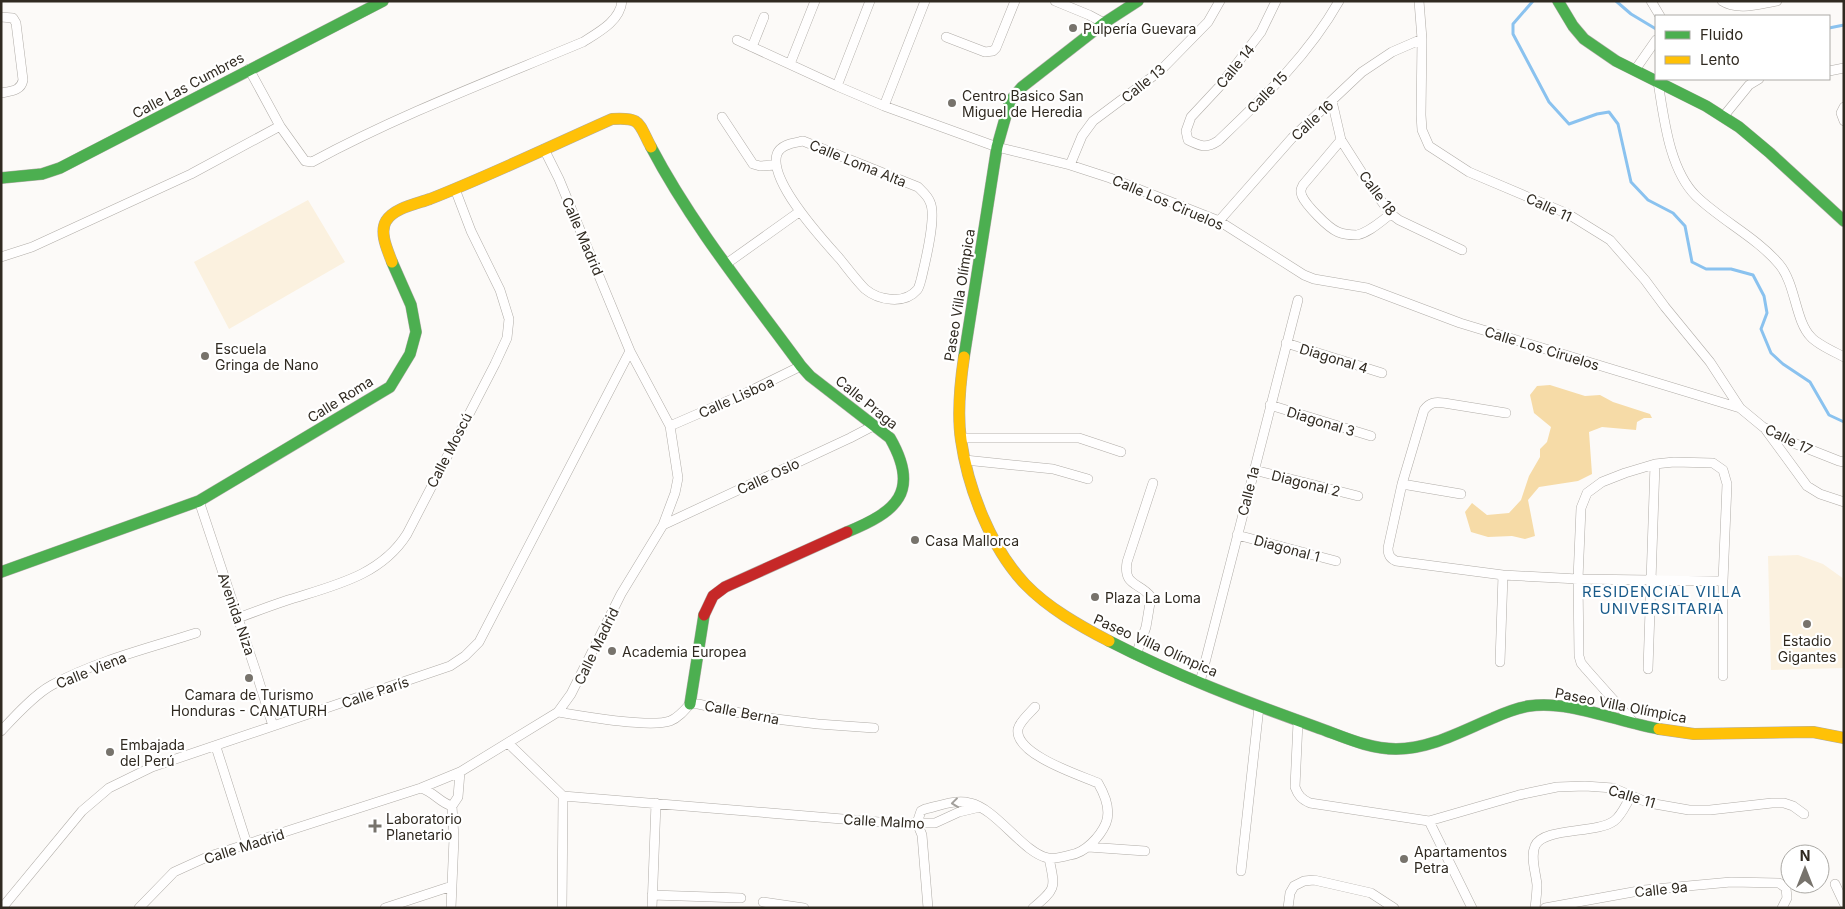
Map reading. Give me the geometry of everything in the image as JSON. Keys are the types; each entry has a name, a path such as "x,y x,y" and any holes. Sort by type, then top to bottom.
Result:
{"street":[{"name":"Calle Las Cumbres","path":"1,178 42,174 60,168 107,146 249,69 383,1"},
{"path":"249,69 280,126 305,161 312,162 358,137 415,111 583,42 605,28 622,8 622,1"},
{"path":"790,64 815,1"},
{"path":"837,86 870,1"},
{"path":"884,106 925,1"},
{"path":"946,37 985,52 993,51 996,48 1015,1"},
{"path":"1055,1 1104,23"},
{"name":"Paseo Villa Olímpica","path":"1138,1 1104,23 1022,87 1007,108 997,147 960,385 961,438 965,460 985,522 1011,568 1021,579 1044,601 1082,627 1136,655 1259,707 1376,748 1397,749 1425,746 1506,712 1528,706 1567,707 1635,725 1694,734 1813,732 1844,738"},
{"name":"Calle 13","path":"1070,165 1082,136 1093,121 1160,71 1208,22 1220,1"},
{"name":"Calle 14","path":"1187,126 1191,117 1261,32 1276,1"},
{"name":"Calle 15","path":"1187,126 1186,137 1193,143 1210,146 1218,141 1261,100 1304,53 1339,1"},
{"name":"Calle 11","path":"1419,1 1422,39 1422,130 1429,146 1469,172 1568,214 1610,240 1645,280 1710,362 1740,408"},
{"path":"1558,1 1565,14 1583,37 1609,58 1724,117 1760,146 1844,221"},
{"path":"1651,1 1659,15"},
{"path":"1722,1 1731,6 1777,1"},
{"path":"752,47 764,17"},
{"path":"1,18 14,18 16,22 24,80 22,86 17,89 1,93"},
{"name":"Calle 16","path":"1219,222 1292,138 1362,72 1392,52 1422,39"},
{"name":"Calle Los Ciruelos","path":"737,40 884,106 997,147 1070,165 1110,178 1219,222 1304,275 1314,279 1367,288 1460,323 1740,408"},
{"path":"1635,70 1655,41"},
{"path":"1830,71 1844,68"},
{"path":"1724,117 1749,85 1758,80"},
{"path":"1658,82 1666,132 1677,165 1687,185 1697,197 1756,243 1779,264 1789,278 1801,320 1811,337 1844,358"},
{"name":"Calle 18","path":"1332,101 1341,140 1391,214 1462,250"},
{"path":"1844,108 1841,113 1844,121"},
{"path":"722,117 753,164 760,166 776,165"},
{"name":"Calle Roma","path":"1,572 199,501 390,387 402,370 414,346 416,329 410,306 386,244 384,229 387,220 394,213 455,189 612,119 631,118 638,123"},
{"name":"Calle Praga","path":"638,123 668,180 726,264 801,366 810,376 890,438 898,450 902,468 900,496 893,508 874,521 800,552 740,580 715,595 708,604 704,614 690,704"},
{"path":"1,257 32,247 192,174 280,126"},
{"path":"1341,140 1303,185 1300,190 1302,197 1326,224 1345,234 1365,233 1391,214"},
{"name":"Calle Loma Alta","path":"803,141 918,187 931,202 933,215 922,280 918,290 908,297 896,299 881,298 865,289 800,212 776,165 778,153 783,146 803,141"},
{"name":"Calle Madrid","path":"139,908 174,872 207,857 422,788 460,772 558,712 578,681 621,594 663,525 675,493 678,478 670,426 630,351 559,178 544,149"},
{"name":"Calle Moscú","path":"238,618 351,578 388,558 406,534 495,364 507,338 509,319 500,290 471,231 455,189"},
{"path":"726,264 800,212"},
{"name":"Calle 1a","path":"1200,682 1298,300"},
{"name":"Diagonal 4","path":"1286,343 1382,372"},
{"name":"Calle París","path":"2,908 82,811 109,788 152,767 216,747 450,666 466,656 479,642 630,351"},
{"name":"Calle Lisboa","path":"670,426 746,393 801,366"},
{"path":"1506,413 1444,403 1435,402 1428,404 1424,410 1402,484 1388,548 1388,554 1391,558 1396,561 1503,574 1578,579 1723,581"},
{"name":"Diagonal 3","path":"1270,406 1371,436"},
{"name":"Calle 17","path":"1740,408 1763,428 1796,444 1844,462"},
{"name":"Calle Oslo","path":"663,525 873,426"},
{"path":"1763,428 1807,486 1820,494 1844,502"},
{"path":"961,438 1079,438 1121,452"},
{"path":"965,460 1053,469 1088,479"},
{"path":"1635,725 1581,664 1578,646 1581,508 1587,493 1602,482 1655,464 1674,462 1713,463 1723,470 1727,484 1723,581 1723,676"},
{"path":"1648,669 1655,464"},
{"name":"Diagonal 2","path":"1254,470 1358,496"},
{"path":"1136,655 1146,627 1151,597 1133,584 1125,571 1153,483"},
{"path":"1402,484 1461,494"},
{"name":"Avenida Niza","path":"199,501 273,726"},
{"name":"Diagonal 1","path":"1237,535 1336,561"},
{"path":"1500,662 1503,574"},
{"name":"Calle Viena","path":"1,731 17,713 51,686 103,663 196,633"},
{"name":"Calle Berna","path":"558,712 633,722 667,722 676,719 690,704 698,704 759,717 874,728"},
{"path":"928,908 922,835 917,823 921,811 925,809 960,802 971,802 980,807 1038,855 1049,858 1080,853 1088,847 1105,824 1108,813 1103,791 1098,783 1032,753 1021,742 1018,730 1019,725 1035,707"},
{"path":"1240,871 1259,707"},
{"path":"1298,722 1295,787 1303,800 1310,803 1429,821 1472,908"},
{"path":"508,743 562,796 562,908"},
{"path":"216,747 247,844"},
{"path":"451,908 454,838 452,806 458,797 460,772"},
{"name":"Calle 11","path":"1429,821 1519,795 1557,787 1585,786 1613,788 1649,803 1689,810 1710,810 1784,803 1793,806 1804,814"},
{"path":"422,788 452,806"},
{"name":"Calle Malmo","path":"562,796 891,823 935,823 959,812 980,807"},
{"path":"1536,908 1537,886 1533,853 1535,845 1547,836 1609,824 1619,816 1631,796"},
{"path":"652,908 656,803"},
{"path":"1088,847 1145,851"},
{"path":"1033,908 1052,889 1054,883 1049,858"},
{"path":"1288,908 1290,893 1294,886 1304,881 1314,880 1371,893 1394,908"},
{"name":"Calle 9a","path":"1545,908 1644,890 1731,882 1779,882 1786,888 1787,898 1782,908"},
{"path":"1835,884 1844,903"},
{"path":"385,908 452,886"},
{"path":"652,895 742,898"},
{"path":"763,902 804,908"}],"shaded area":[{"path":"308,200 345,262 229,329 194,262"},
{"path":"1550,385 1585,396 1600,395 1613,402 1650,414 1652,418 1644,418 1637,422 1636,430 1602,427 1589,432 1592,474 1578,481 1539,487 1528,500 1535,536 1525,539 1512,536 1488,537 1471,532 1465,512 1472,503 1487,515 1509,513 1521,500 1529,476 1540,457 1540,449 1547,442 1551,427 1534,413 1530,395 1537,386"},
{"name":"Estadio Gigantes","path":"1798,555 1823,564 1844,579 1844,668 1771,670 1768,556"}],"waterway":[{"path":"1533,1 1513,24 1513,34 1549,102 1569,124 1597,114 1609,112 1618,124 1631,182 1648,200 1673,213 1685,226 1692,262 1706,269 1731,269 1753,275 1764,296 1767,313 1761,329 1771,353 1783,364 1810,382 1829,415 1844,422"},
{"path":"1616,1 1631,14 1655,28"},
{"path":"1830,28 1844,25"}],"traffic: fast":[{"path":"1,178 42,174 60,168 383,1"},
{"path":"964,357 997,147 1010,101 1022,87 1104,23 1138,1"},
{"path":"1558,1 1573,26 1584,39 1616,61 1706,106 1739,127 1844,221"},
{"path":"651,147 684,204 703,232 801,366 810,376 890,438 899,457 903,473 903,486 898,498 890,508 879,516 847,532"},
{"path":"1,572 199,501 390,387 410,354 416,332 411,305 392,262"},
{"path":"690,704 704,615"},
{"path":"1109,641 1185,677 1237,698 1345,738 1375,747 1396,749 1433,743 1497,716 1529,706 1561,706 1659,729"}],"traffic: slow":[{"path":"392,262 383,231 386,221 400,210 476,180 612,119 629,119 638,123 651,147"},
{"path":"964,357 959,419 961,440 964,459 975,498 992,536 1013,569 1034,593 1065,616 1109,641"},
{"path":"1659,729 1694,734 1813,732 1844,738"}],"traffic: jam":[{"path":"704,615 713,596 725,587 847,532"}],"place":[{"name":"Pulpería Guevara","path":"1073,28"},
{"name":"Centro Basico San Miguel de Heredia","path":"952,103"},
{"name":"Escuela Gringa de Nano","path":"205,356"},
{"name":"Casa Mallorca","path":"915,540"},
{"name":"Plaza La Loma","path":"1095,597"},
{"name":"Estadio Gigantes","path":"1807,624"},
{"name":"Academia Europea","path":"612,651"},
{"name":"Camara de Turismo Honduras - CANATURH","path":"249,678"},
{"name":"Embajada del Perú","path":"110,752"},
{"name":"Laboratorio Planetario","path":"375,826"},
{"name":"Apartamentos Petra","path":"1404,859"}],"district":[{"name":"RESIDENCIAL VILLA UNIVERSITARIA","path":"1662,600"}]}
